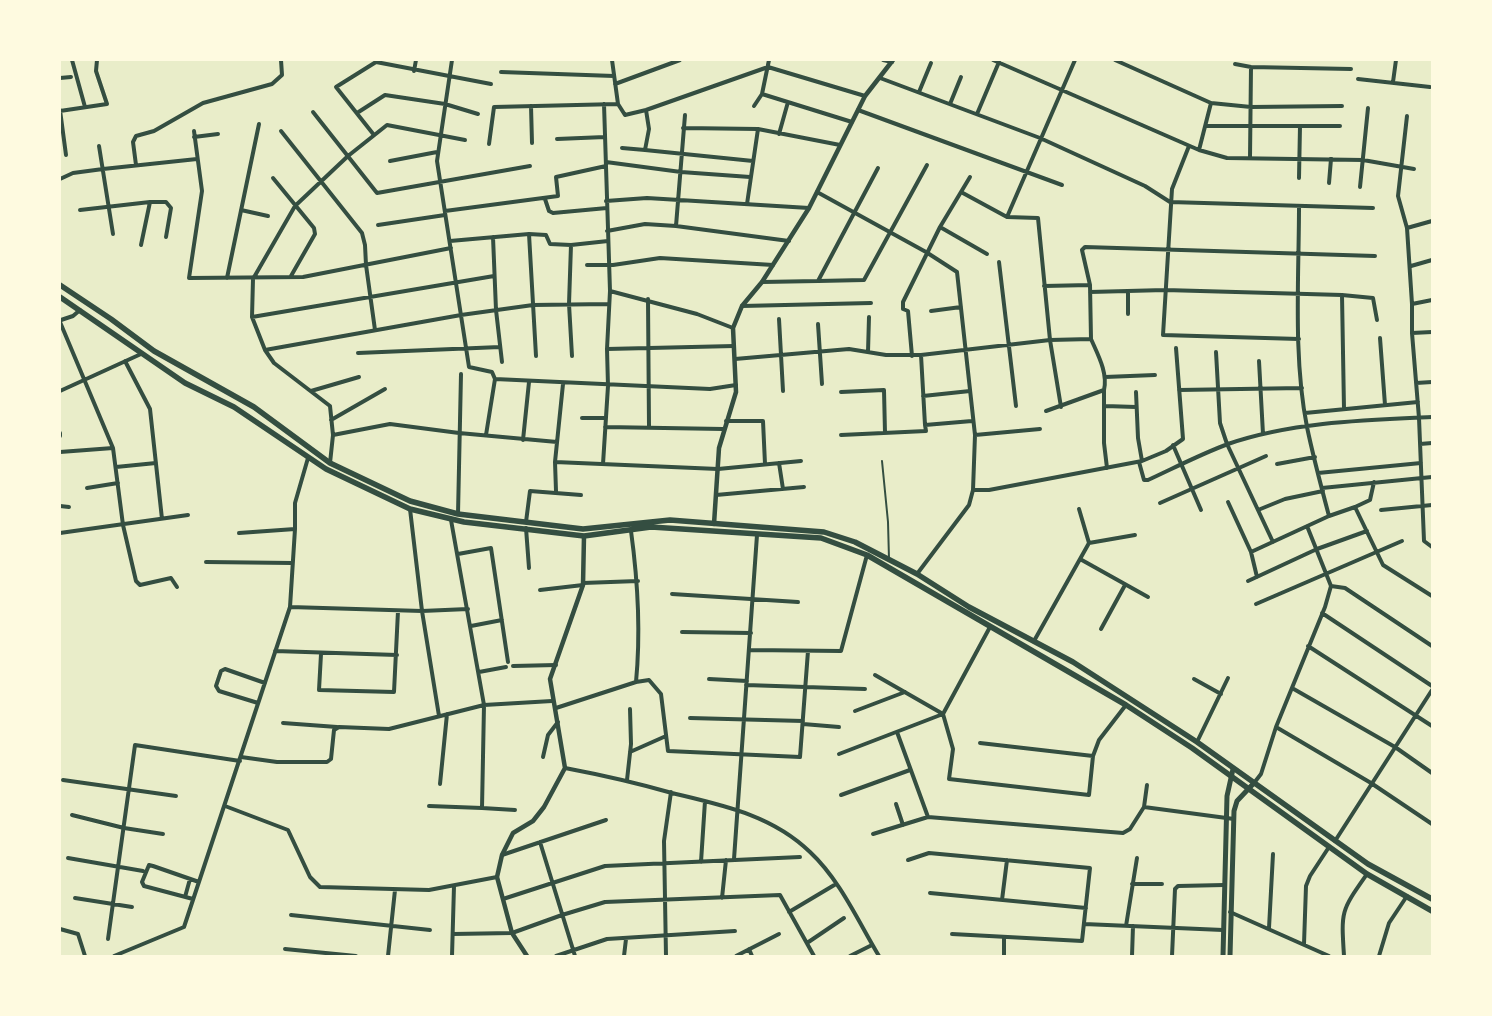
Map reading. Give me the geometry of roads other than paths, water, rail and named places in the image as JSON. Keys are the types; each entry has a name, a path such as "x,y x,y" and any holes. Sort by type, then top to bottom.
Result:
{"main road":[{"path":"60,285 154,351 254,407 330,463 410,501 458,514 584,536 651,527 714,527 824,532 855,542 917,574 958,600 1073,662 1197,742 1368,864 1432,900"},
{"path":"60,297 81,309 141,354 185,383 234,407 326,469 410,509 451,520 583,529 670,520 757,535 821,538 867,555 990,628 1126,704 1249,788 1367,874 1432,911"},
{"path":"286,442 291,435"},
{"path":"955,607 958,600"},
{"path":"1223,956 1226,818 1230,776 1233,769"},
{"path":"1230,956 1234,819 1237,800 1254,783"}],"street":[{"path":"72,60 85,107"},
{"path":"66,155 60,111 107,104 96,71 97,60"},
{"path":"136,165 133,142 136,136 154,131 203,103 277,81 282,75 281,60"},
{"path":"414,71 416,60"},
{"path":"452,60 438,152 440,181 469,367 492,372 495,379 486,436"},
{"path":"612,60 618,104 625,115 646,110 768,67 865,96"},
{"path":"615,84 680,60"},
{"path":"754,106 762,94 769,60"},
{"path":"714,527 723,429 732,408 736,385 733,328 742,306 762,282 809,208 865,96 892,61 883,60"},
{"path":"993,60 1061,88 1189,146 1227,158 1363,160 1414,169"},
{"path":"1007,217 1061,88 1075,60"},
{"path":"1114,60 1211,103 1250,107 1342,106"},
{"path":"1393,82 1396,60"},
{"path":"374,135 336,87 376,62 414,71 491,84"},
{"path":"977,114 999,62"},
{"path":"919,92 931,63"},
{"path":"1234,64 1251,67 1351,69"},
{"path":"1250,158 1251,67"},
{"path":"501,72 614,76"},
{"path":"60,78 71,77"},
{"path":"950,104 961,77"},
{"path":"880,78 1040,138 1145,186 1170,202 1373,208"},
{"path":"1358,79 1430,87"},
{"path":"762,94 852,122"},
{"path":"357,114 385,95 445,104 478,114"},
{"path":"779,134 788,102"},
{"path":"1199,150 1211,103"},
{"path":"604,104 610,291 604,464"},
{"path":"489,144 493,108 618,104"},
{"path":"531,106 532,143"},
{"path":"1360,187 1368,108"},
{"path":"646,110 649,129 646,150"},
{"path":"858,110 1025,173 1062,185"},
{"path":"313,112 377,194 530,166"},
{"path":"676,226 685,115"},
{"path":"1407,116 1398,196 1407,228 1411,266 1412,333 1419,418 1424,541 1432,547"},
{"path":"227,278 259,124"},
{"path":"330,463 333,436 330,406 274,363 265,350 252,317 253,279 286,225 295,206 348,156 387,125 465,140"},
{"path":"1206,126 1340,126"},
{"path":"1299,178 1300,126"},
{"path":"683,128 758,129 840,145"},
{"path":"747,204 758,129"},
{"path":"194,131 202,191 189,278 253,279 291,276 304,277 451,248"},
{"path":"281,132 341,204 362,233 365,244 375,330"},
{"path":"194,137 218,134"},
{"path":"557,139 605,137"},
{"path":"99,146 113,234"},
{"path":"1189,146 1172,189 1170,202 1163,335 1299,339"},
{"path":"622,148 753,161"},
{"path":"390,161 438,152"},
{"path":"60,179 73,174 103,169 197,159"},
{"path":"1329,183 1331,159"},
{"path":"378,226 445,213 558,196 556,177 606,164 750,177"},
{"path":"762,282 864,280 927,165"},
{"path":"818,280 856,213 878,168"},
{"path":"912,356 908,311 903,308 902,302 926,252 970,177"},
{"path":"273,178 314,228 315,234 291,276"},
{"path":"817,192 926,252 957,272 972,422 975,435 973,490 969,504 917,574"},
{"path":"961,192 1007,217 1038,218 1050,340 1061,407"},
{"path":"545,198 549,210 553,213 607,208"},
{"path":"606,201 648,198 809,208"},
{"path":"141,245 150,202"},
{"path":"80,210 166,202 170,205 166,237"},
{"path":"1299,206 1299,339 1302,388 1307,427 1329,516"},
{"path":"241,210 268,216"},
{"path":"1407,228 1432,222"},
{"path":"607,231 645,224 676,226 789,241"},
{"path":"940,227 987,254"},
{"path":"450,241 529,234 546,235 550,244 571,245 608,240"},
{"path":"529,234 536,356"},
{"path":"493,237 496,310 502,362"},
{"path":"571,245 569,304 572,356"},
{"path":"1107,468 1104,443 1105,377 1091,339 1090,285 1082,250 1084,247 1375,256"},
{"path":"587,265 608,264 613,266 660,258 773,265"},
{"path":"1411,266 1432,260"},
{"path":"999,262 1016,406"},
{"path":"252,317 494,276"},
{"path":"1044,286 1090,285"},
{"path":"1090,292 1165,290 1342,295 1373,298 1376,320"},
{"path":"610,291 648,299 697,314 733,328"},
{"path":"1128,291 1128,314"},
{"path":"1342,295 1344,409"},
{"path":"648,299 649,427"},
{"path":"1412,304 1432,300"},
{"path":"265,350 462,314 532,305 609,304"},
{"path":"742,306 871,304"},
{"path":"931,311 961,307"},
{"path":"81,309 73,316 60,322 113,448 123,525 137,583 140,585 171,578 177,587"},
{"path":"868,352 869,317"},
{"path":"779,319 783,392"},
{"path":"818,324 822,384"},
{"path":"1412,333 1432,332"},
{"path":"1380,338 1386,405"},
{"path":"735,359 849,349 886,355 912,356 1050,340 1091,339"},
{"path":"607,349 648,350 734,346"},
{"path":"358,353 500,347"},
{"path":"973,490 989,490 1141,462 1183,439 1176,348"},
{"path":"1216,352 1220,423 1227,444 1273,542"},
{"path":"60,391 141,354"},
{"path":"841,435 926,431 920,355"},
{"path":"1259,361 1263,434"},
{"path":"125,362 150,409 162,519"},
{"path":"458,514 461,374"},
{"path":"1105,377 1155,375"},
{"path":"310,391 359,377"},
{"path":"495,379 562,384 649,385 710,389 736,385"},
{"path":"523,440 529,382"},
{"path":"1416,383 1432,382"},
{"path":"556,491 555,462 562,384"},
{"path":"1180,390 1302,388"},
{"path":"332,420 385,389"},
{"path":"841,392 884,390 885,433"},
{"path":"1046,411 1104,390"},
{"path":"923,396 970,391"},
{"path":"1136,392 1144,480 1227,444 1263,434 1307,427 1432,417"},
{"path":"1305,413 1418,402"},
{"path":"1105,406 1136,407"},
{"path":"582,418 606,418"},
{"path":"726,421 762,421 765,464"},
{"path":"925,425 972,422"},
{"path":"333,436 390,424 459,434 557,442"},
{"path":"605,427 723,429"},
{"path":"975,435 1040,429"},
{"path":"1420,444 1432,443"},
{"path":"1173,445 1201,510"},
{"path":"60,452 113,448"},
{"path":"1160,503 1266,456"},
{"path":"1277,464 1315,457"},
{"path":"114,956 184,927 290,607 295,503 308,458"},
{"path":"555,462 718,469 801,461"},
{"path":"116,467 156,463"},
{"path":"779,463 783,489"},
{"path":"1318,473 1421,463"},
{"path":"1258,510 1285,499 1322,489 1432,477"},
{"path":"1251,552 1329,516 1370,500 1374,482"},
{"path":"87,488 118,483"},
{"path":"716,495 804,487"},
{"path":"529,568 526,526 530,491 556,491 581,494"},
{"path":"1228,502 1251,552 1258,577"},
{"path":"1381,510 1432,505"},
{"path":"60,506 69,506"},
{"path":"1355,507 1383,565 1432,596"},
{"path":"410,509 422,611 439,716"},
{"path":"1034,641 1089,543 1079,509"},
{"path":"60,533 188,515"},
{"path":"451,520 484,705 482,808"},
{"path":"1254,783 1261,774 1276,727 1322,614 1331,586 1307,526"},
{"path":"238,533 295,529"},
{"path":"631,531 638,581 640,637 636,682"},
{"path":"1248,581 1317,549 1367,531"},
{"path":"734,859 757,535"},
{"path":"1089,543 1135,535"},
{"path":"527,956 512,933 497,877 502,855 513,833 533,821 544,807 565,768 556,708 552,701 550,680 583,584 584,536"},
{"path":"1256,604 1327,575 1402,541"},
{"path":"458,554 491,548 507,665 479,672"},
{"path":"750,650 841,651 867,555"},
{"path":"1080,559 1148,597"},
{"path":"206,562 292,563"},
{"path":"540,590 583,584 638,581"},
{"path":"1101,629 1125,584"},
{"path":"1331,586 1345,588 1432,646"},
{"path":"672,594 798,602"},
{"path":"290,607 398,611 468,609"},
{"path":"321,654 319,690 394,692 398,611"},
{"path":"1322,614 1432,688 1335,841"},
{"path":"471,626 502,620"},
{"path":"839,754 943,714 990,628"},
{"path":"682,632 751,633"},
{"path":"1308,646 1432,726"},
{"path":"275,650 321,654 397,655"},
{"path":"556,708 636,682 649,680 661,694 668,751 800,756 808,651"},
{"path":"513,666 556,665"},
{"path":"258,703 219,691 216,686 221,671 225,669 265,683"},
{"path":"875,675 943,714 953,749 949,779 1089,795 1093,756 1099,740 1126,704"},
{"path":"1197,742 1228,678"},
{"path":"709,679 805,687 865,689"},
{"path":"1194,679 1221,694"},
{"path":"1292,688 1395,747 1432,773"},
{"path":"855,711 905,692"},
{"path":"282,723 389,729 484,705 552,701"},
{"path":"627,780 630,752 630,708"},
{"path":"440,784 447,714"},
{"path":"690,718 803,722 839,727"},
{"path":"543,758 548,735 558,722"},
{"path":"108,939 120,867 135,745 240,759 277,762 330,761 334,730 339,727"},
{"path":"1276,727 1371,783 1432,824"},
{"path":"897,732 928,817"},
{"path":"630,752 666,736"},
{"path":"980,743 1093,756"},
{"path":"565,768 627,780 737,809 765,820 810,852 836,884 879,956"},
{"path":"841,795 910,770"},
{"path":"63,780 129,787 176,796"},
{"path":"873,834 928,817 1123,833 1130,829 1144,807 1147,785"},
{"path":"666,956 664,842 671,792"},
{"path":"701,862 704,801"},
{"path":"896,804 903,824"},
{"path":"225,806 288,830 310,877 320,887 429,890 497,877"},
{"path":"429,806 515,810"},
{"path":"1144,807 1234,819"},
{"path":"72,815 124,828 163,834"},
{"path":"502,855 606,820"},
{"path":"540,842 575,956"},
{"path":"1304,944 1306,886 1310,876 1329,848"},
{"path":"908,860 929,853 1090,868 1082,941 952,934"},
{"path":"1269,928 1273,854"},
{"path":"503,899 605,866 800,857"},
{"path":"68,858 143,871"},
{"path":"1126,926 1137,858"},
{"path":"722,898 726,860"},
{"path":"1002,900 1007,860"},
{"path":"194,899 144,886 142,882 150,865 199,882"},
{"path":"1344,956 1341,919 1345,906 1367,874"},
{"path":"184,897 190,879"},
{"path":"789,912 836,884"},
{"path":"1132,884 1162,884"},
{"path":"1172,956 1174,889 1178,886 1224,885"},
{"path":"452,956 454,886"},
{"path":"187,888 196,890"},
{"path":"388,956 395,890"},
{"path":"930,893 1086,908"},
{"path":"453,934 512,933 605,902 780,895 814,956"},
{"path":"1379,956 1389,923 1407,896"},
{"path":"74,898 132,907"},
{"path":"1230,912 1328,956"},
{"path":"291,915 430,930"},
{"path":"807,943 844,918"},
{"path":"1084,924 1223,930"},
{"path":"1132,956 1133,926"},
{"path":"60,929 78,934 86,956"},
{"path":"556,956 607,939 735,931"},
{"path":"736,956 779,934"},
{"path":"1004,938 1004,956"},
{"path":"624,956 626,939"},
{"path":"850,956 872,945"},
{"path":"285,948 356,956"},
{"path":"749,949 752,956"}],"lane":[{"path":"882,461 888,522 889,559"}]}
